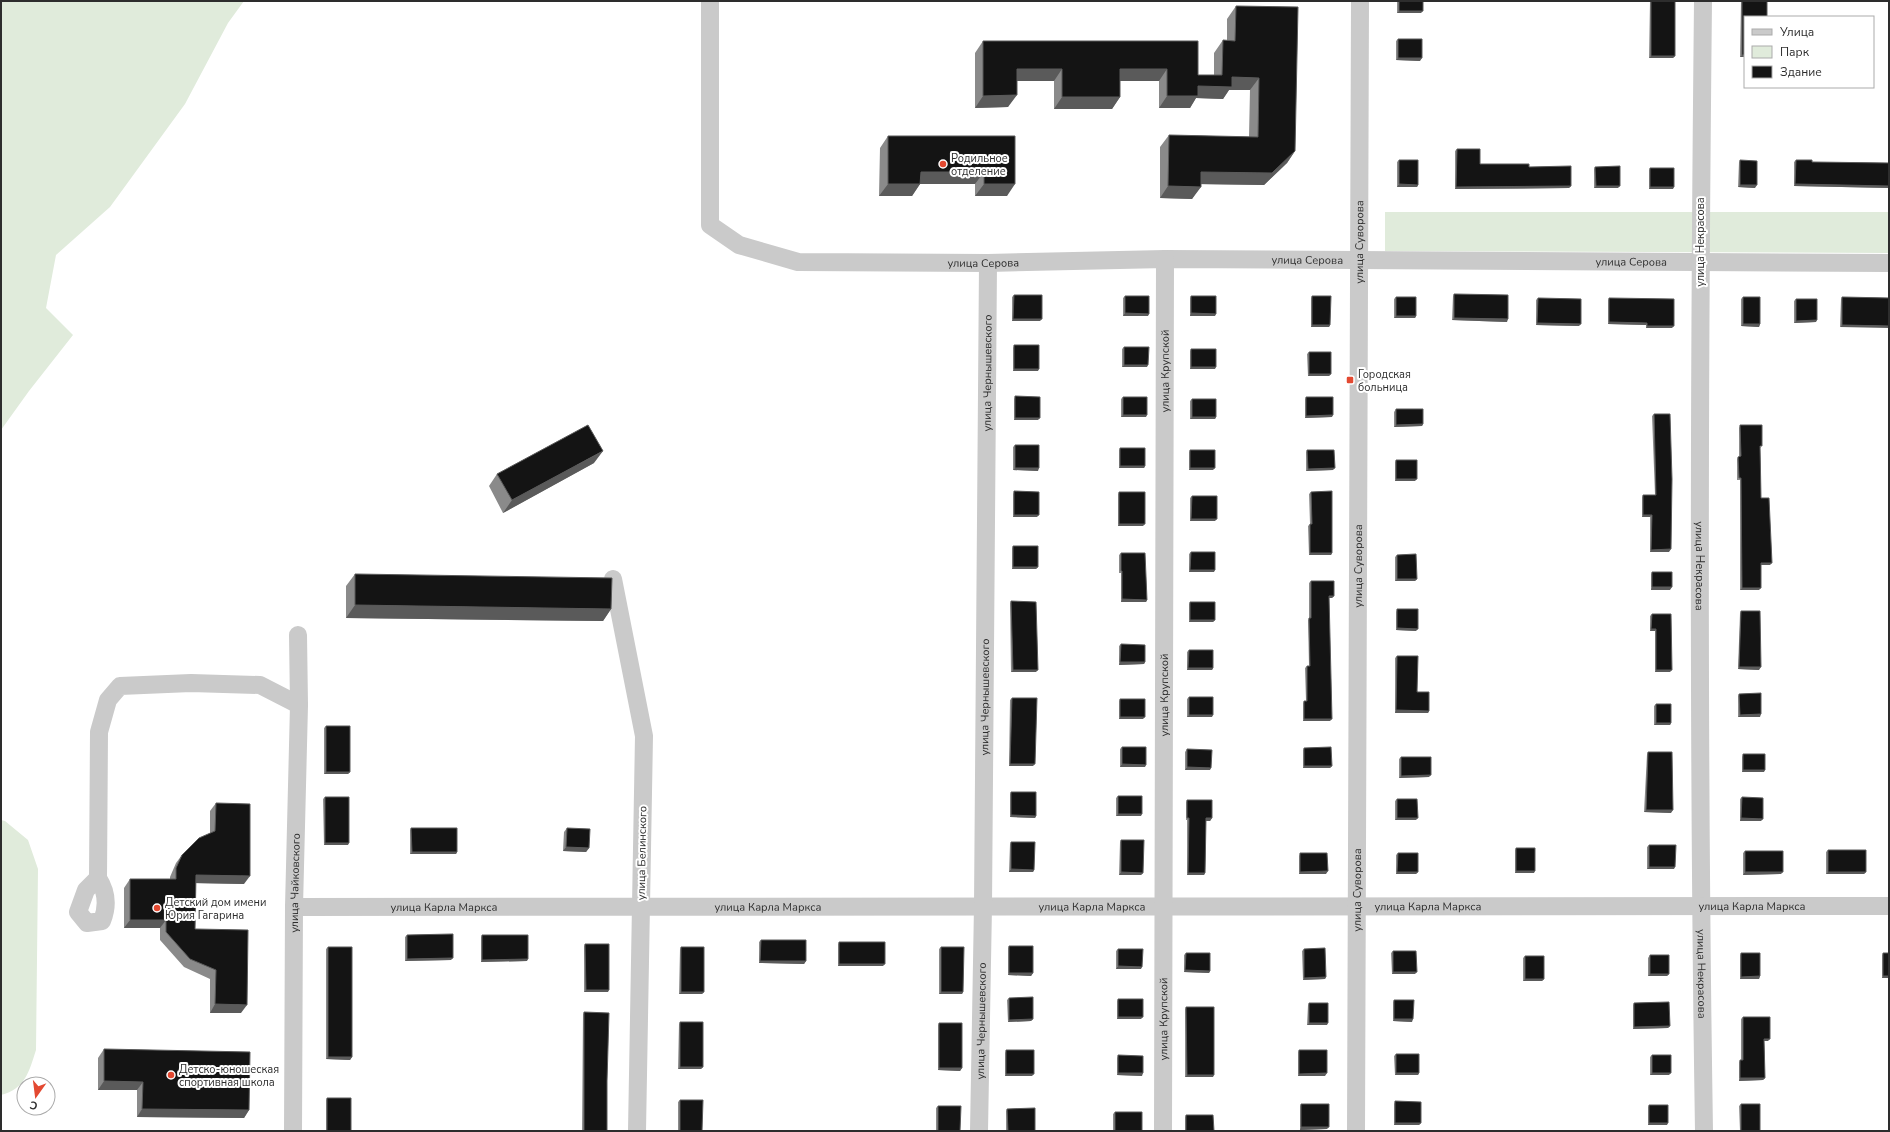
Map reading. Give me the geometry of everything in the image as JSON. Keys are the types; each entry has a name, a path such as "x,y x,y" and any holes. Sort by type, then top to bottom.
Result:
{"street":[{"name":"улица Серова","path":"710,1 710,225 739,245 798,262 988,263 1165,260 1889,263"},
{"name":"улица Суворова","path":"1356,1131 1360,1"},
{"name":"улица Некрасова","path":"1703,1 1700,263 1700,906 1704,1131"},
{"name":"улица Крупской","path":"1162,1131 1165,260"},
{"name":"улица Чернышевского","path":"979,1131 983,906 988,263"},
{"name":"улица Белинского","path":"613,579 644,736 637,1131"},
{"name":"улица Чайковского","path":"293,1131 294,907 299,705 298,635"},
{"path":"98,878 99,732 108,700 120,686 191,683 260,686 299,705"},
{"name":"улица Карла Маркса","path":"294,907 1889,906"}],"green space":[{"path":"1,1 244,1 228,23 185,104 110,207 56,255 46,308 73,335 29,391 1,430"},
{"path":"1385,212 1889,212 1889,253 1385,251"},
{"path":"1,820 5,821 28,840 38,869 36,1050 26,1076 16,1076 16,1089 1,1095"}],"building":[{"path":"1399,1 1423,1 1423,11 1399,11"},
{"path":"1651,1 1675,1 1675,56 1651,56"},
{"path":"1742,1 1767,1 1767,16 1744,16 1744,55 1742,55"},
{"path":"1236,6 1298,7 1295,151 1272,173 1201,172 1201,187 1168,186 1169,135 1258,137 1259,78 1232,77 1232,87 1198,86 1198,96 1167,96 1167,69 1120,69 1120,97 1062,97 1062,69 1017,69 1017,95 983,96 983,41 1198,41 1198,75 1222,75 1223,40 1235,41"},
{"path":"1398,39 1422,39 1422,58 1398,58"},
{"name":"Родильное отделение","path":"888,136 1015,136 1015,184 984,184 984,172 921,172 920,184 888,184"},
{"path":"1457,149 1480,149 1480,164 1529,164 1529,167 1571,166 1571,186 1456,187"},
{"path":"1399,160 1418,160 1418,185 1399,184"},
{"path":"1740,160 1757,161 1757,185 1740,185"},
{"path":"1796,160 1812,160 1812,162 1889,163 1889,186 1795,184"},
{"path":"1620,166 1620,186 1596,186 1595,167"},
{"path":"1650,168 1674,168 1674,187 1650,187"},
{"path":"1454,294 1508,295 1508,319 1454,318"},
{"path":"1014,295 1042,295 1042,319 1013,319"},
{"path":"1125,296 1149,296 1149,314 1125,313"},
{"path":"1191,296 1216,296 1216,314 1191,313"},
{"path":"1312,296 1331,296 1330,325 1312,325"},
{"path":"1396,297 1416,297 1416,316 1396,316"},
{"path":"1743,297 1760,297 1760,324 1743,324"},
{"path":"1842,297 1889,298 1889,326 1842,325"},
{"path":"1538,298 1581,299 1581,324 1537,323"},
{"path":"1609,298 1674,299 1674,326 1647,326 1647,323 1609,322"},
{"path":"1796,299 1817,299 1817,320 1796,321"},
{"path":"1014,345 1039,345 1039,369 1014,369"},
{"path":"1124,347 1149,347 1148,365 1124,365"},
{"path":"1191,349 1216,349 1216,367 1191,367"},
{"path":"1309,352 1331,352 1331,374 1309,374"},
{"path":"1015,396 1040,397 1040,418 1015,418"},
{"path":"1123,397 1147,397 1147,415 1123,415"},
{"path":"1306,397 1333,397 1333,415 1306,416"},
{"path":"1192,399 1216,399 1216,417 1192,417"},
{"path":"1396,409 1423,409 1423,424 1396,425"},
{"path":"1654,414 1670,414 1672,479 1671,549 1651,550 1652,515 1643,515 1643,495 1656,495"},
{"path":"588,425 603,451 512,500 497,474"},
{"path":"1740,425 1762,425 1762,446 1760,446 1761,498 1769,498 1772,563 1761,563 1761,588 1742,588 1741,478 1739,478 1738,457 1741,456"},
{"path":"1015,445 1039,445 1039,468 1015,468"},
{"path":"1120,448 1145,448 1145,466 1120,466"},
{"path":"1190,450 1215,450 1215,468 1190,468"},
{"path":"1307,450 1334,450 1335,468 1308,469"},
{"path":"1396,460 1417,460 1417,479 1396,479"},
{"path":"1014,491 1039,492 1039,515 1014,515"},
{"path":"1332,491 1332,553 1310,553 1310,524 1312,524 1311,492"},
{"path":"1119,492 1145,492 1145,524 1119,524"},
{"path":"1192,496 1217,496 1217,519 1191,519"},
{"path":"1013,546 1038,546 1038,567 1013,567"},
{"path":"1191,552 1215,552 1215,570 1190,570"},
{"path":"1121,553 1145,553 1147,600 1122,599"},
{"path":"1416,554 1417,579 1397,579 1397,555"},
{"path":"1652,572 1672,572 1672,587 1652,587"},
{"path":"355,574 612,578 611,609 355,605"},
{"path":"1311,581 1334,581 1334,596 1329,596 1332,719 1304,719 1304,701 1307,701 1307,666 1310,666 1309,618 1311,618"},
{"path":"1011,601 1036,602 1038,670 1013,670"},
{"path":"1190,602 1215,602 1215,620 1190,620"},
{"path":"1397,609 1418,609 1418,629 1397,628"},
{"path":"1741,611 1760,611 1761,667 1739,667"},
{"path":"1652,614 1671,614 1672,670 1656,670 1656,629 1651,629"},
{"path":"1121,644 1145,645 1145,662 1120,662"},
{"path":"1189,650 1213,650 1213,668 1188,668"},
{"path":"1397,656 1418,656 1417,692 1429,692 1429,711 1396,710"},
{"path":"1761,693 1761,714 1740,715 1739,694"},
{"path":"1189,697 1213,697 1213,715 1189,715"},
{"path":"1012,698 1037,698 1035,764 1010,764"},
{"path":"1120,699 1145,699 1145,717 1120,717"},
{"path":"1656,704 1671,704 1671,723 1656,723"},
{"path":"326,726 350,726 350,772 326,772"},
{"path":"1122,747 1146,747 1146,765 1122,764"},
{"path":"1331,747 1332,766 1304,766 1304,748"},
{"path":"1187,749 1212,750 1211,768 1187,767"},
{"path":"1648,752 1672,752 1673,810 1646,810"},
{"path":"1743,754 1765,754 1765,770 1743,770"},
{"path":"1401,757 1431,757 1431,775 1401,776"},
{"path":"1011,792 1036,792 1036,816 1011,815"},
{"path":"1118,796 1142,796 1142,814 1118,814"},
{"path":"325,797 349,797 349,843 325,843"},
{"path":"1742,797 1763,798 1763,819 1741,818"},
{"path":"1397,799 1417,799 1418,818 1397,818"},
{"path":"1187,800 1212,800 1212,818 1206,818 1205,873 1188,873 1189,818 1187,818"},
{"name":"Детский дом имени Юрия Гагарина","path":"216,803 250,804 250,876 196,875 195,929 248,930 247,1005 215,1004 216,970 190,959 166,932 166,920 130,920 130,879 176,879 176,868 182,855 199,838 215,831"},
{"path":"411,828 457,828 457,852 412,852"},
{"path":"567,828 590,829 589,848 566,847"},
{"path":"1121,840 1144,840 1143,873 1121,872"},
{"path":"1011,842 1035,842 1034,870 1011,869"},
{"path":"1649,845 1676,845 1675,867 1649,867"},
{"path":"1516,848 1535,848 1535,871 1516,871"},
{"path":"1828,850 1866,850 1866,872 1828,872"},
{"path":"1745,851 1783,851 1783,872 1745,872"},
{"path":"1300,853 1327,853 1328,871 1300,872"},
{"path":"1398,853 1418,853 1418,872 1397,872"},
{"path":"453,934 453,958 407,959 407,935"},
{"path":"482,935 528,935 528,959 482,960"},
{"path":"761,940 806,940 806,961 760,961"},
{"path":"839,942 885,942 885,964 839,964"},
{"path":"585,944 609,944 609,990 586,990"},
{"path":"1009,946 1033,946 1033,973 1009,973"},
{"path":"328,947 352,947 352,1057 328,1057"},
{"path":"681,947 704,947 704,992 681,992"},
{"path":"941,947 964,947 963,992 941,992"},
{"path":"1325,948 1326,977 1304,978 1304,949"},
{"path":"1118,949 1143,949 1142,967 1118,966"},
{"path":"1393,951 1416,951 1417,972 1393,972"},
{"path":"1186,953 1210,953 1210,971 1185,970"},
{"path":"1741,953 1760,953 1760,976 1741,977"},
{"path":"1883,953 1889,953 1889,976 1883,976"},
{"path":"1650,955 1669,955 1669,974 1650,974"},
{"path":"1525,956 1544,956 1544,979 1525,979"},
{"path":"1033,997 1033,1019 1009,1020 1009,998"},
{"path":"1118,999 1143,999 1143,1017 1118,1017"},
{"path":"1394,1000 1414,1000 1413,1019 1394,1019"},
{"path":"1669,1002 1670,1026 1634,1027 1634,1003"},
{"path":"1309,1003 1328,1003 1328,1023 1309,1023"},
{"path":"1186,1007 1214,1007 1214,1075 1187,1075"},
{"path":"584,1012 609,1013 607,1131 584,1131"},
{"path":"1743,1017 1770,1017 1770,1039 1764,1039 1765,1078 1740,1078 1740,1060 1743,1060"},
{"path":"680,1022 703,1022 703,1067 680,1067"},
{"path":"939,1023 962,1023 962,1068 939,1068"},
{"name":"Детско-юношеская спортивная школа","path":"104,1049 250,1052 249,1110 142,1109 143,1082 104,1081"},
{"path":"1006,1050 1034,1050 1034,1074 1006,1074"},
{"path":"1299,1050 1327,1050 1327,1073 1299,1074"},
{"path":"1396,1054 1419,1054 1419,1073 1396,1073"},
{"path":"1118,1055 1143,1056 1143,1073 1118,1073"},
{"path":"1652,1055 1671,1055 1671,1073 1652,1073"},
{"path":"327,1098 351,1098 351,1131 327,1131"},
{"path":"680,1100 703,1100 702,1131 680,1131"},
{"path":"1395,1101 1421,1102 1421,1123 1395,1123"},
{"path":"1301,1104 1329,1104 1329,1127 1301,1127"},
{"path":"1741,1104 1760,1104 1760,1131 1741,1131"},
{"path":"1649,1105 1668,1105 1668,1123 1649,1123"},
{"path":"938,1106 961,1106 960,1131 938,1131"},
{"path":"1035,1108 1035,1131 1008,1131 1007,1109"},
{"path":"1115,1112 1142,1112 1142,1131 1115,1131"},
{"path":"1186,1115 1213,1115 1214,1131 1186,1131"}],"place":[{"name":"Родильное отделение","path":"943,164"},
{"name":"Городская больница","path":"1350,380"},
{"name":"Детский дом имени Юрия Гагарина","path":"157,908"},
{"name":"Детско-юношеская спортивная школа","path":"171,1075"}]}
